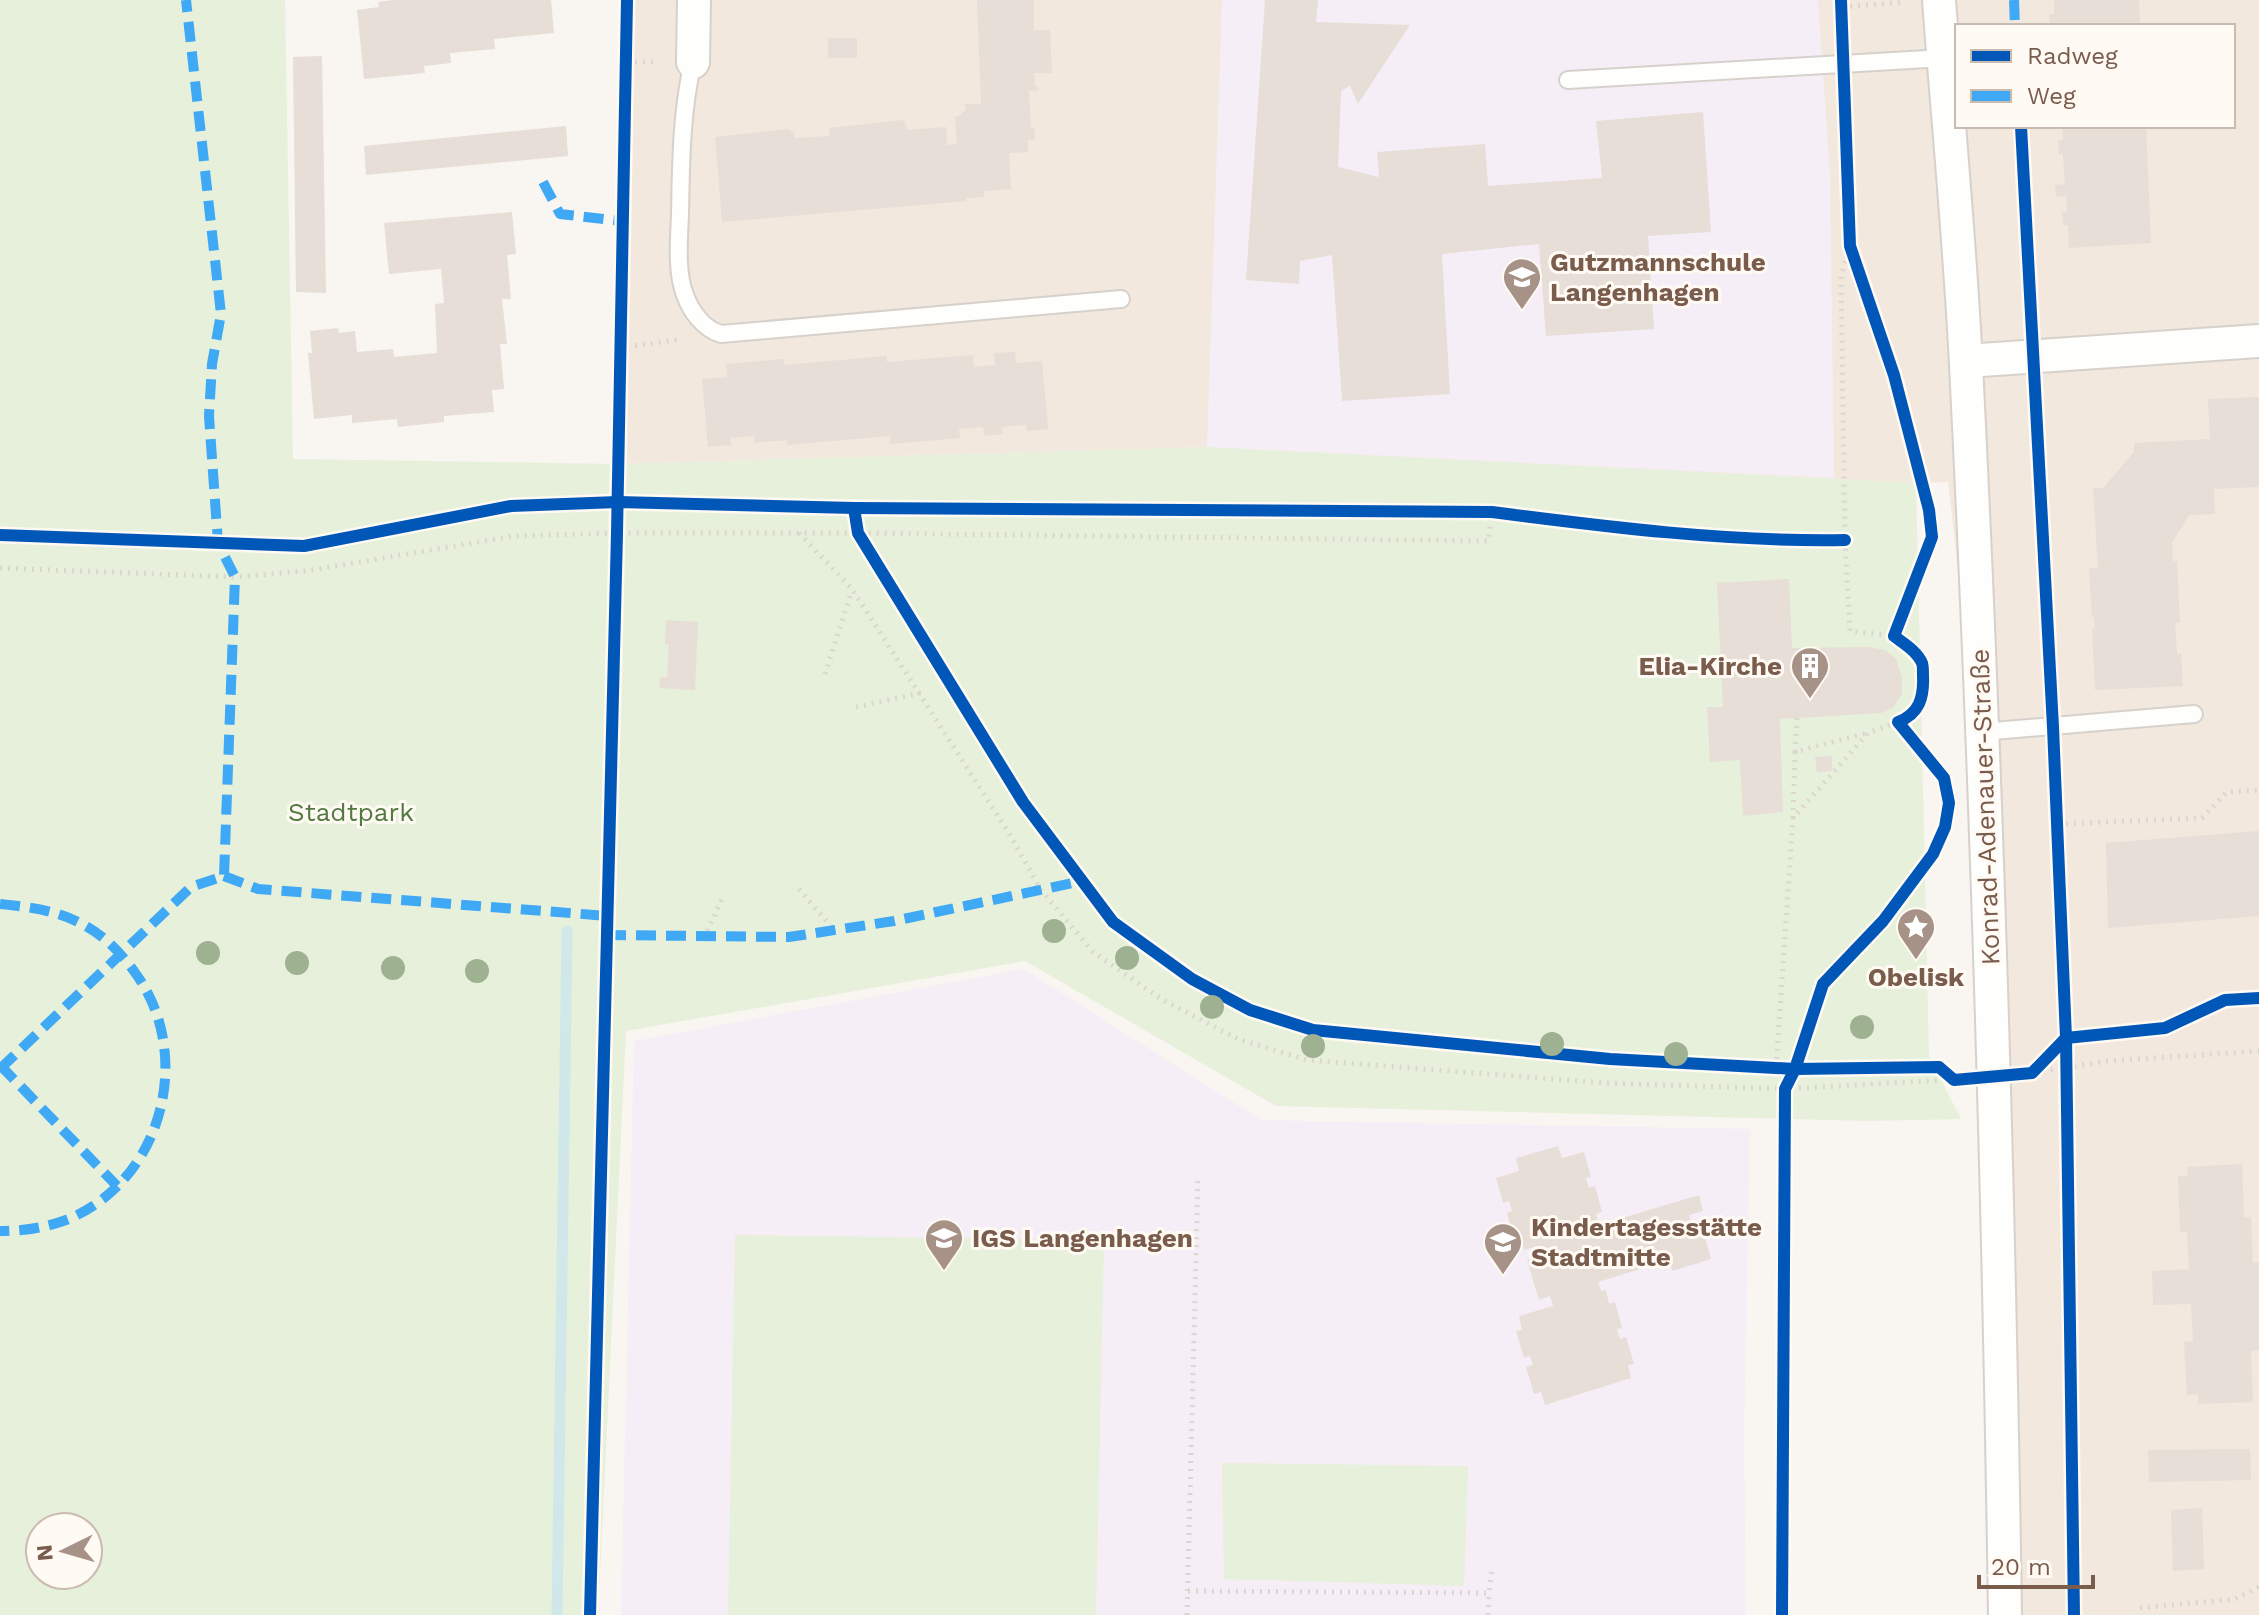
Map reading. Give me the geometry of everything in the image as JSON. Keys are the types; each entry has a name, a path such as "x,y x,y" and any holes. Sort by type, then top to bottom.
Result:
{"street":[{"path":"693,62 694,0"},
{"name":"Konrad-Adenauer-Straße","path":"1939,0 1966,361 1982,732 1995,1078 2005,1615"},
{"path":"1966,361 2259,341"}],"lane":[{"path":"1568,80 1944,58"},
{"path":"693,62 685,94 679,249 683,292 692,310 710,331 721,334 1121,299"},
{"path":"1982,732 2194,714"}],"path":[{"path":"625,62 627,0"},
{"path":"1842,7 1939,0"},
{"path":"1850,246 1860,275"},
{"path":"1850,246 1841,276 1845,540 1850,631 1894,636 1899,622"},
{"path":"619,348 721,334"},
{"path":"0,568 235,577 306,571 514,536 617,533 1488,541 1492,512 1476,512"},
{"path":"799,533 852,589 921,693 1041,890 1093,952 1161,999 1238,1039 1307,1060 1604,1083 1785,1089 1954,1080"},
{"path":"858,533 866,546"},
{"path":"825,674 852,589"},
{"path":"856,707 921,693"},
{"path":"1785,1089 1776,1068 1797,718"},
{"path":"1795,752 1898,722 1907,733"},
{"path":"1793,818 1868,733"},
{"path":"2058,824 2202,818 2227,792 2259,790"},
{"path":"799,889 834,930"},
{"path":"704,938 724,895"},
{"path":"2032,1073 2107,1061 2259,1051"},
{"path":"2032,1073 2049,1055"},
{"path":"1760,1067 1795,1069"},
{"path":"1924,1068 1939,1067 1954,1080"},
{"path":"1187,1615 1198,1178"},
{"path":"1488,1615 1492,1571"},
{"path":"2140,1608 2235,1599 2259,1587"},
{"path":"1188,1591 1489,1593"}],"shaded area":[{"path":"627,0 2259,0 2259,1615 2005,1615 1987,824 1948,482 1916,483 1207,447 617,464"},
{"name":"Gutzmannschule Langenhagen","path":"1222,0 1818,0 1830,175 1834,478 1207,447"},
{"name":"IGS Langenhagen","path":"1024,969 1261,1120 1750,1129 1744,1433 1746,1615 621,1615 634,1041"}],"green space":[{"name":"Stadtpark","path":"0,0 285,0 293,459 617,464 1207,447 1916,483 1929,1056 1961,1119 1870,1121 1276,1106 1025,961 626,1031 598,1615 0,1615"},
{"path":"735,1235 1104,1240 1096,1615 728,1615"},
{"path":"1222,1463 1468,1466 1464,1586 1224,1579"}],"building":[{"path":"551,0 554,33 494,39 495,49 450,53 451,63 424,66 425,73 364,79 357,10 379,7 378,2"},
{"path":"977,0 1034,0 1034,30 1050,30 1052,73 1034,73 1035,87 1039,90 1029,91 1031,128 1034,128 1035,139 1028,140 1028,152 1009,153 1011,189 984,191 984,197 966,198 967,201 722,222 715,137 788,129 794,133 794,138 830,136 829,128 904,120 908,130 946,127 947,145 957,144 955,117 966,109 965,104 981,104"},
{"path":"1265,0 1318,0 1316,22 1410,25 1358,104 1350,86 1341,91 1338,167 1379,177 1377,152 1485,144 1488,186 1602,178 1596,121 1703,112 1711,232 1648,236 1654,329 1546,336 1539,244 1442,254 1450,394 1342,401 1332,255 1300,261 1299,284 1246,280"},
{"path":"2054,0 2139,0 2140,24 2050,24 2049,14 2054,14"},
{"path":"828,38 857,38 857,58 828,58"},
{"path":"322,56 326,293 296,292 293,57"},
{"path":"566,126 568,156 366,175 364,146"},
{"path":"2062,128 2146,128 2151,243 2069,248 2068,225 2063,225 2062,212 2067,212 2066,196 2056,197 2055,185 2065,184 2063,154 2059,154 2058,140 2063,140"},
{"path":"512,212 516,254 507,255 511,299 502,299 507,344 500,344 504,389 492,390 494,412 444,416 444,422 398,427 397,419 352,423 352,415 314,419 308,353 312,353 310,331 338,328 339,333 355,331 357,352 393,349 394,357 437,353 435,304 444,303 441,269 389,274 384,223"},
{"path":"1015,352 1016,363 1042,361 1048,429 1027,431 1026,425 1002,427 1003,434 984,436 983,427 959,429 960,438 890,444 890,436 787,445 787,440 754,443 754,436 730,438 731,445 708,447 702,379 727,377 726,364 784,359 784,365 887,356 887,362 973,355 974,367 995,365 994,353"},
{"path":"2259,397 2259,487 2214,489 2215,514 2189,515 2172,543 2173,561 2177,561 2180,623 2175,623 2183,686 2095,690 2092,629 2095,629 2089,568 2098,568 2093,488 2103,488 2134,452 2134,443 2210,439 2208,399"},
{"name":"Elia-Kirche","path":"1789,579 1792,648 1868,647 1885,650 1896,659 1902,677 1902,694 1893,708 1881,713 1780,719 1783,812 1743,816 1740,760 1710,762 1707,707 1723,707 1717,583"},
{"path":"666,620 698,622 695,690 659,688 660,677 667,677 669,645 665,644"},
{"path":"1832,756 1832,771 1817,772 1815,757"},
{"path":"2259,831 2259,916 2108,928 2106,843"},
{"path":"1558,1146 1562,1158 1584,1152 1591,1177 1586,1178 1589,1188 1595,1186 1602,1212 1596,1214 1599,1225 1699,1195 1703,1211 1689,1215 1691,1222 1700,1220 1711,1259 1672,1271 1670,1260 1598,1282 1601,1291 1606,1290 1609,1304 1615,1302 1622,1328 1617,1329 1620,1339 1626,1337 1634,1364 1628,1365 1631,1378 1545,1405 1541,1392 1534,1394 1526,1367 1533,1365 1530,1356 1524,1358 1516,1331 1522,1330 1519,1316 1553,1306 1550,1296 1539,1300 1527,1260 1538,1257 1535,1247 1524,1250 1520,1237 1514,1239 1507,1213 1512,1211 1509,1201 1503,1203 1496,1178 1519,1171 1516,1158"},
{"path":"2242,1164 2244,1217 2251,1217 2253,1263 2259,1262 2259,1350 2251,1351 2253,1402 2198,1404 2198,1394 2187,1395 2184,1342 2193,1341 2191,1304 2153,1305 2152,1271 2189,1269 2187,1232 2180,1232 2178,1176 2188,1176 2187,1167"},
{"path":"2250,1449 2251,1480 2149,1482 2148,1450"},
{"path":"2202,1508 2204,1569 2173,1571 2171,1510"}],"waterway":[{"path":"557,1615 567,931"}],"marked path":[{"path":"0,1069 191,887 224,876 235,577 218,543 209,416 212,364 221,314 186,0"},
{"path":"2014,0 2015,24"},
{"path":"543,182 560,214 622,221"},
{"path":"224,876 258,889 608,916"},
{"path":"606,935 789,937 894,921 1082,881"},
{"path":"0,904 42,910 72,919 90,928 119,952 136,974 154,1007 163,1042 165,1078 159,1114 146,1147 126,1177 99,1202 66,1220 33,1228 0,1231"},
{"path":"0,1065 117,1186"}],"cycle path":[{"path":"590,1615 627,0"},
{"path":"1782,1615 1785,1089 1795,1069 1823,984 1883,921 1933,854 1945,827 1949,803 1944,778 1898,722 1911,715 1919,704 1923,669 1917,655 1894,636 1932,537 1929,510 1894,375 1850,246 1841,0"},
{"path":"2021,128 2066,1038 2074,1615"},
{"path":"0,535 304,546 511,506 618,502 854,508 1492,512 1712,536 1845,540"},
{"path":"854,508 858,533 1023,802 1113,922 1192,979 1250,1010 1313,1030 1610,1059 1795,1069 1939,1067 1954,1080 2032,1073 2066,1038 2165,1028 2225,1000 2259,998"}],"place":[{"name":"Gutzmannschule Langenhagen","path":"1522,311"},
{"name":"Elia-Kirche","path":"1810,700"},
{"name":"Obelisk","path":"1916,961"},
{"name":"IGS Langenhagen","path":"944,1272"},
{"name":"Kindertagesstätte Stadtmitte","path":"1503,1276"}]}
